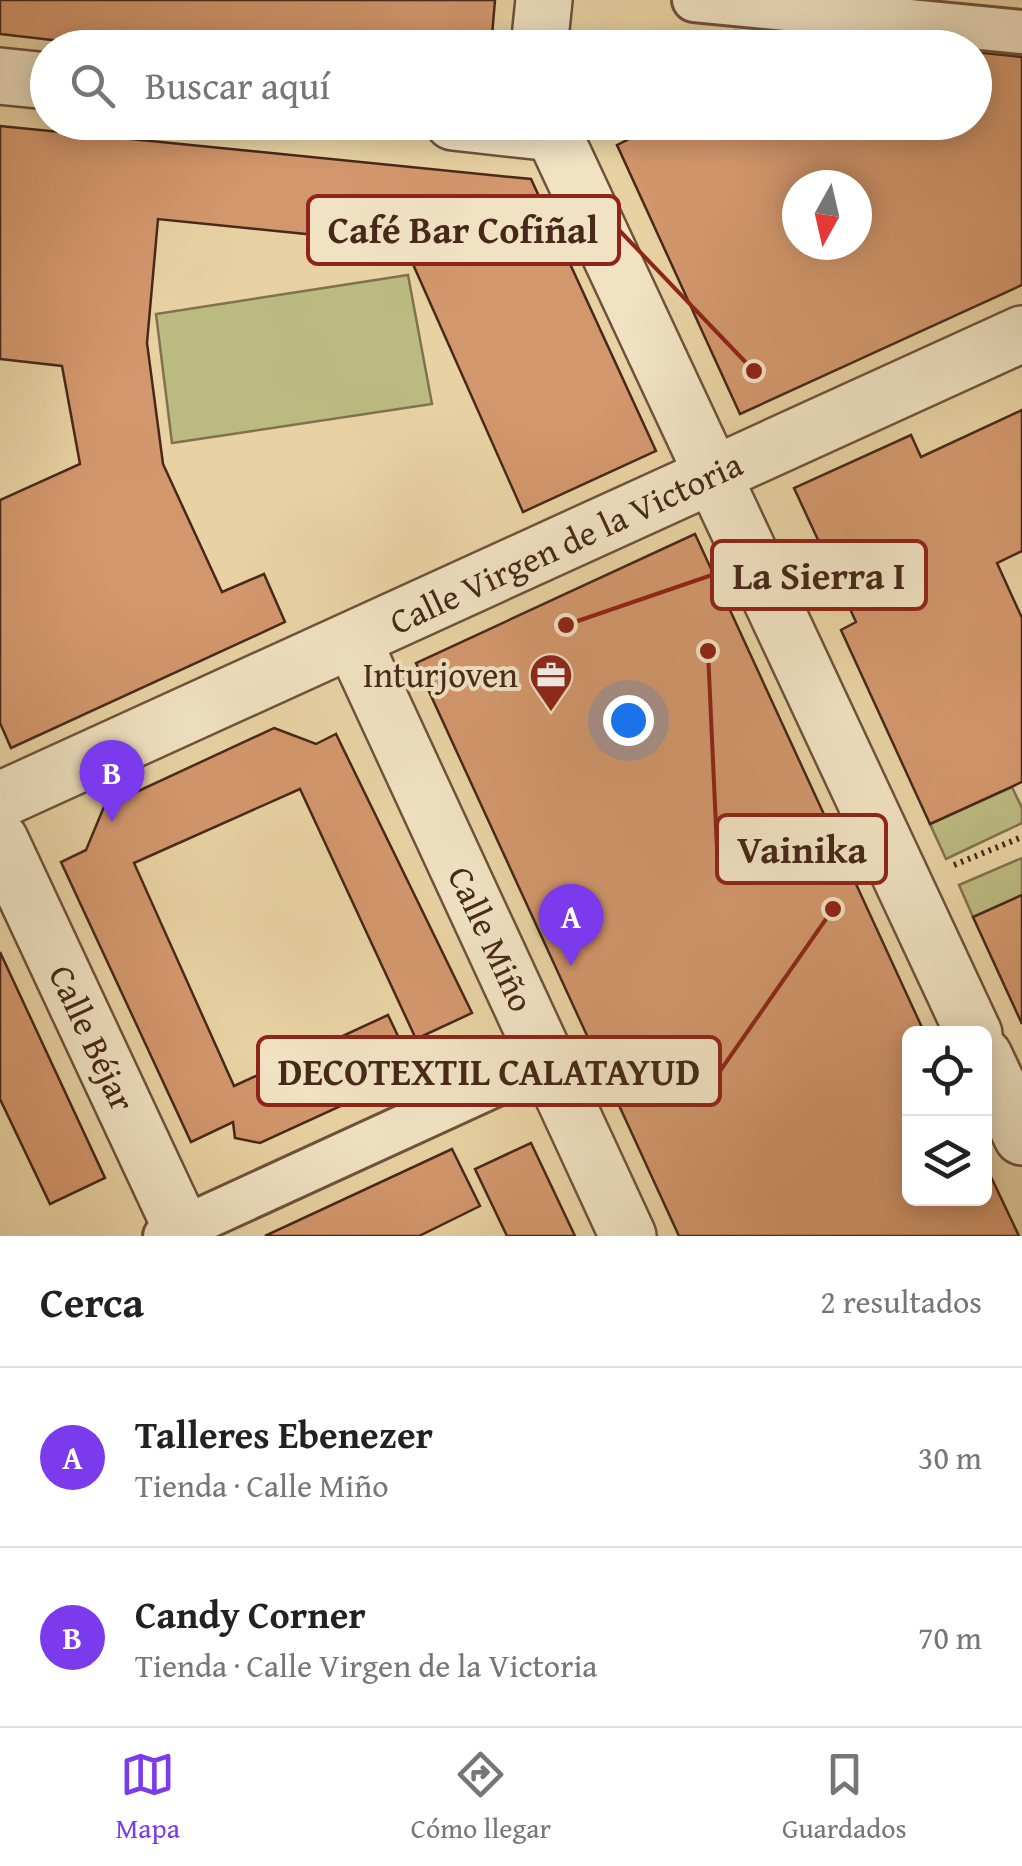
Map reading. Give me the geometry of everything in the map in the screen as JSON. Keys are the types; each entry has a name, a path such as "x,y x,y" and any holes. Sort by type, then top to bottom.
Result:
{"street":[{"path":"541,30 544,0"},
{"path":"694,0 1022,32"},
{"path":"0,76 30,79"},
{"path":"556,140 716,474 970,1026"},
{"name":"Calle Virgen de la Victoria","path":"0,800 1022,334"},
{"name":"Calle Miño","path":"353,642 628,1236"},
{"name":"Calle Béjar","path":"0,840 177,1233"},
{"path":"177,1233 547,1061"},
{"path":"992,1073 1022,1138"}],"path":[{"path":"906,885 1022,837"}],"shaded area":[{"path":"408,275 432,404 172,443 156,314"},
{"path":"1012,787 1022,808 1022,823 946,859 930,824"},
{"path":"1022,858 1022,895 973,917 959,885"}],"building":[{"path":"0,0 495,0 492,30 30,30 30,37 0,34"},
{"path":"992,54 1022,57 1022,285 740,414 617,145 627,140 992,140"},
{"path":"0,126 30,129 30,140 140,140 531,179 656,451 523,512 404,244 158,219 147,343 163,464 222,592 264,574 285,622 11,748 0,723 0,500 80,464 62,366 0,359"},
{"path":"1022,410 1022,551 997,563 1022,618 1022,782 930,824 841,630 856,622 794,488 911,435 921,457"},
{"path":"695,534 921,1026 902,1026 902,1206 992,1206 992,1179 1019,1236 679,1236 416,663"},
{"path":"274,728 316,744 336,734 472,1013 416,1039 300,789 134,863 234,1086 388,1015 415,1072 260,1143 235,1138 233,1122 191,1142 61,862 86,850 106,802 117,801"},
{"path":"1022,895 1022,1024 973,917"},
{"path":"0,952 105,1178 50,1204 0,1099"},
{"path":"531,1143 575,1236 507,1236 475,1169"},
{"path":"452,1149 480,1206 419,1236 265,1236"}],"place":[{"name":"Café Bar Cofiñal","path":"754,371"},
{"name":"La Sierra I","path":"566,625"},
{"name":"Vainika","path":"708,651"},
{"name":"Inturjoven","path":"551,713"},
{"name":"Candy Corner","path":"112,822"},
{"name":"DECOTEXTIL CALATAYUD","path":"833,909"},
{"name":"Talleres Ebenezer","path":"571,966"}]}
